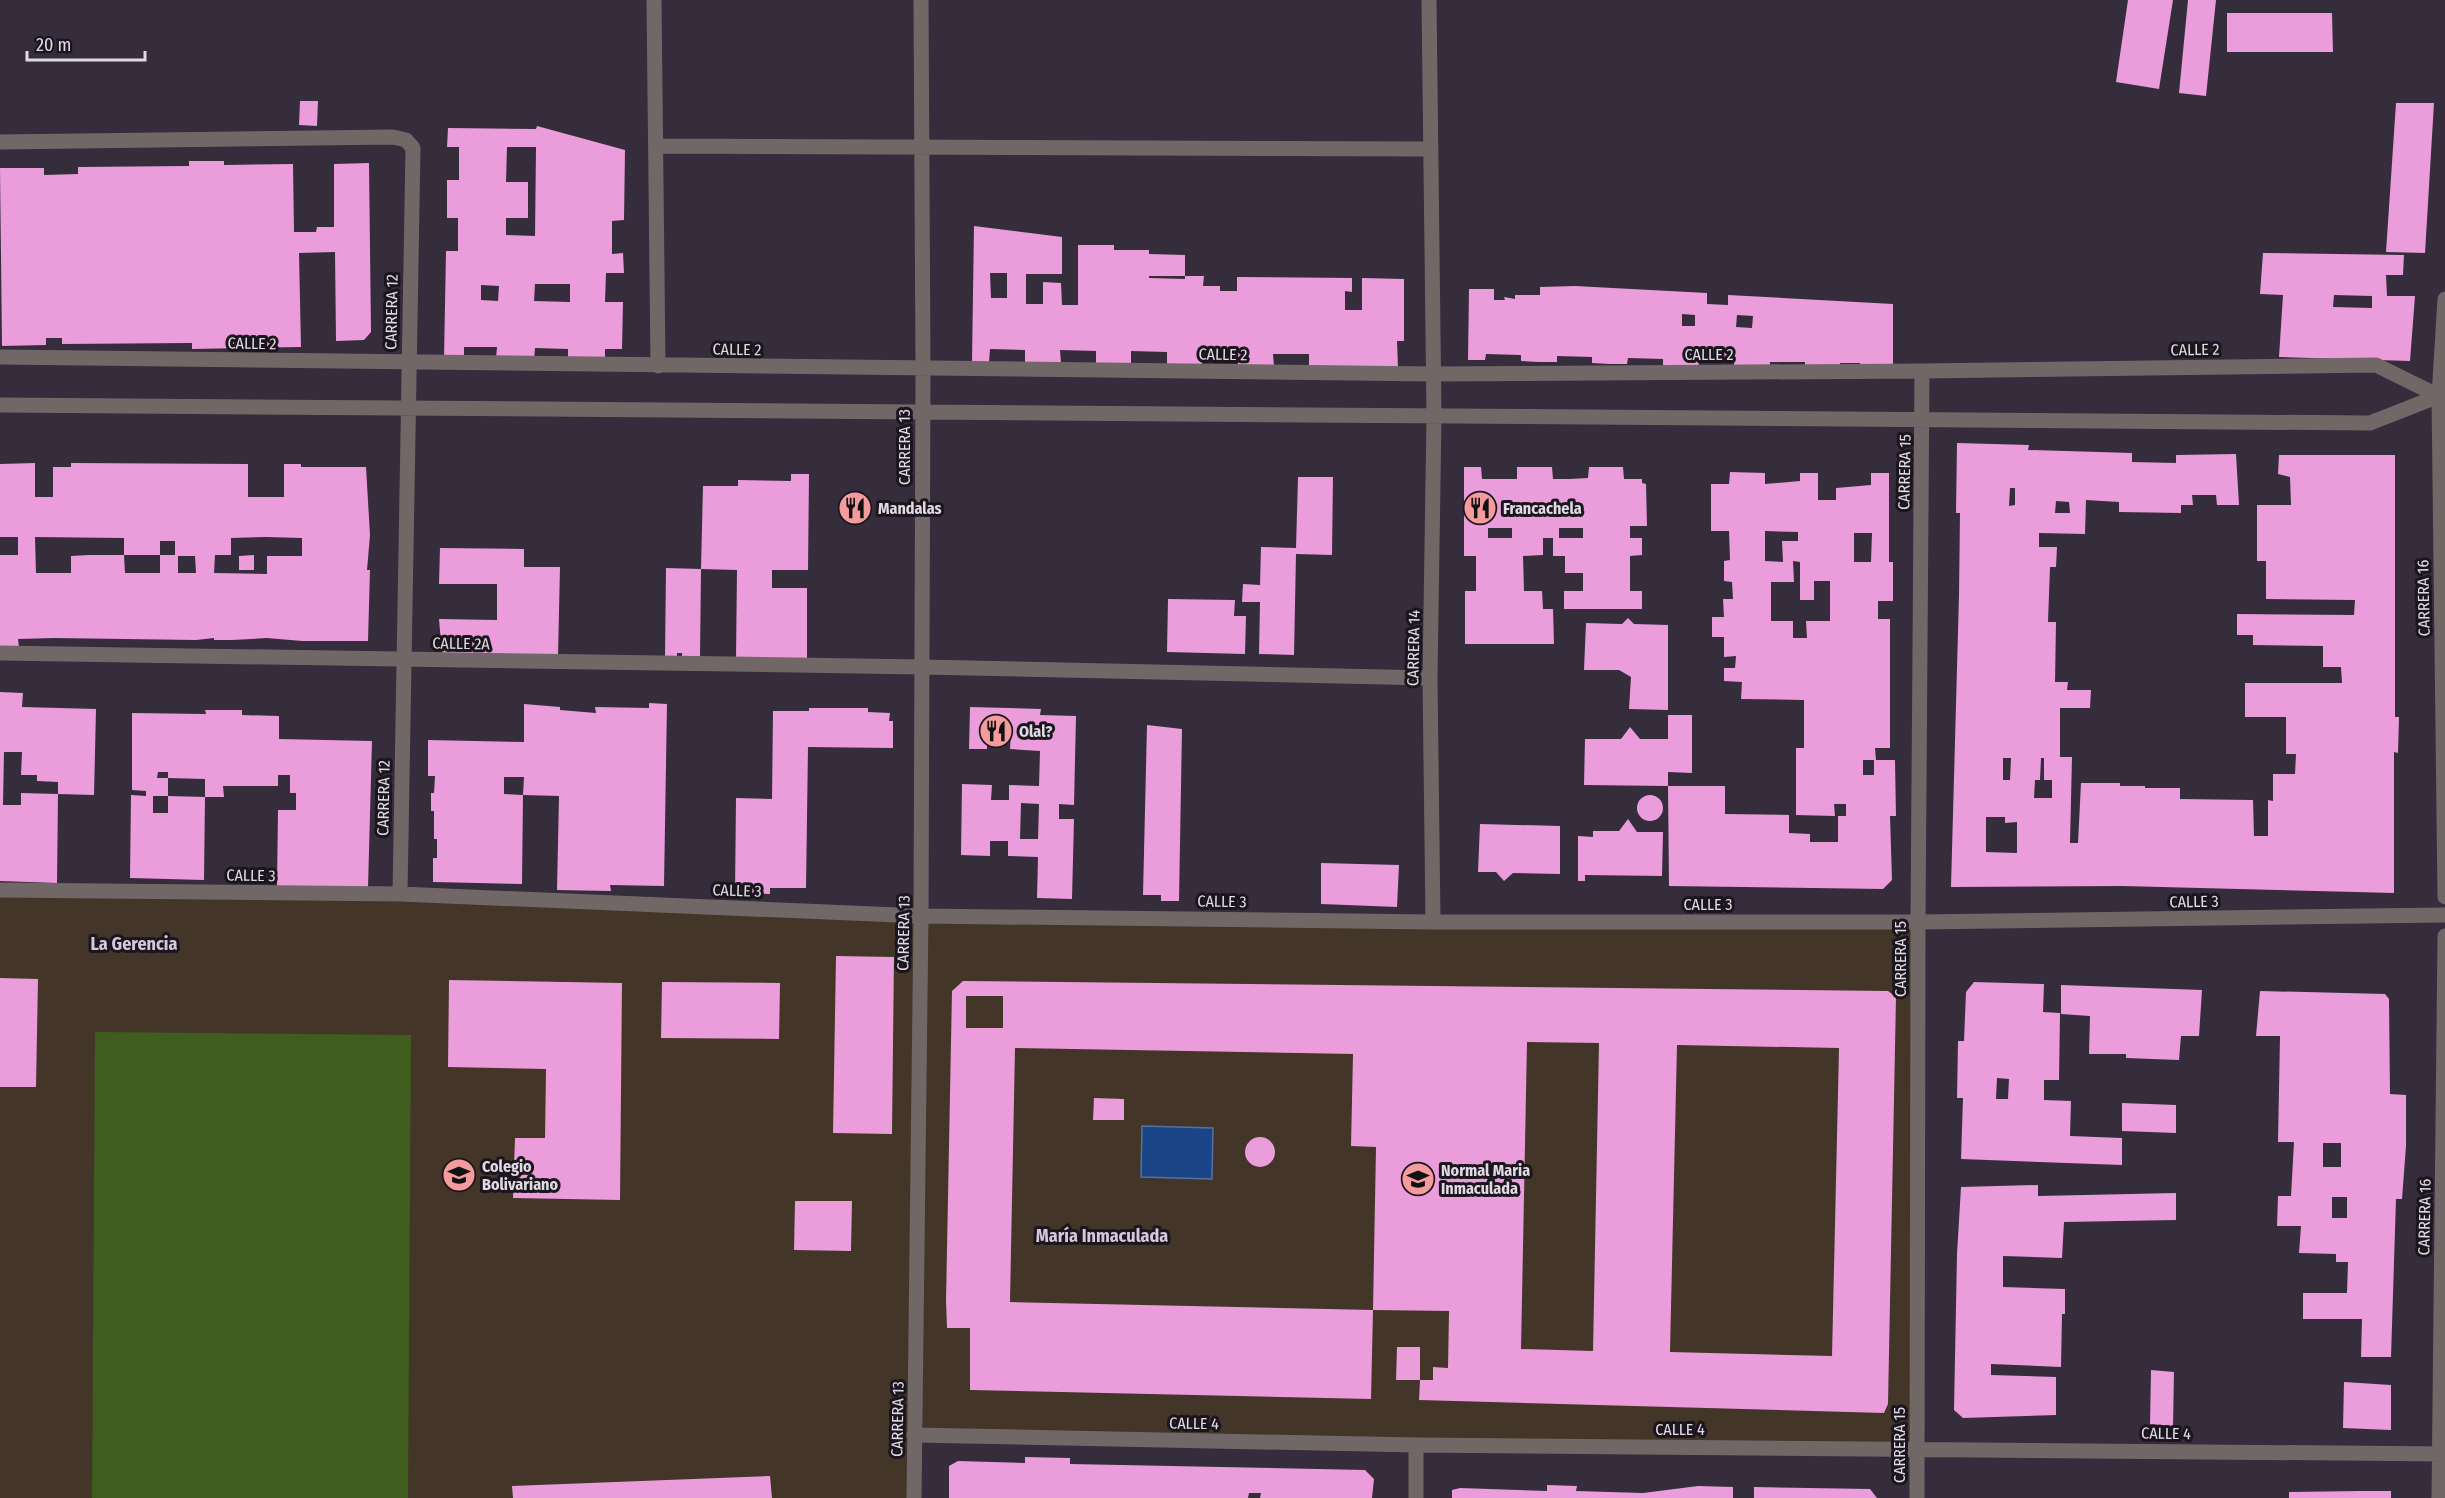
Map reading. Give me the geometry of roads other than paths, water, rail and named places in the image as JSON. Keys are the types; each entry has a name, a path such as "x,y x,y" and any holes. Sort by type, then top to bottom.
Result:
{"street":[{"path":"654,0 658,366"},
{"name":"CARRERA 13","path":"914,1498 921,916 923,369 921,0"},
{"name":"CARRERA 14","path":"1429,0 1434,416 1430,678 1433,922"},
{"name":"CARRERA 12","path":"0,141 393,137 406,140 413,148 400,894"},
{"path":"656,146 1430,149"},
{"name":"CARRERA 16","path":"2445,299 2442,396 2445,897"},
{"name":"CALLE 2","path":"0,357 1432,374 2376,365 2442,396"},
{"name":"CARRERA 15","path":"1917,1498 1922,371"},
{"path":"0,405 2370,423 2442,396"},
{"name":"CALLE 2A","path":"0,653 1430,678"},
{"name":"CALLE 3","path":"0,890 400,894 921,916 1433,922 1918,922 2445,915"},
{"name":"CARRERA 16","path":"2439,1498 2442,1454 2445,936"},
{"name":"CALLE 4","path":"914,1435 1416,1445 2442,1454"},
{"path":"1416,1445 1416,1498"}],"water":[{"path":"1142,1126 1213,1128 1212,1179 1141,1177"}],"place":[{"name":"Mandalas","path":"855,508"},
{"name":"Francachela","path":"1480,508"},
{"name":"Olal?","path":"996,731"},
{"name":"Colegio Bolivariano","path":"459,1175"},
{"name":"Normal Maria Inmaculada","path":"1418,1179"}],"district":[{"name":"La Gerencia","path":"134,944"},
{"name":"María Inmaculada","path":"1102,1236"}]}
